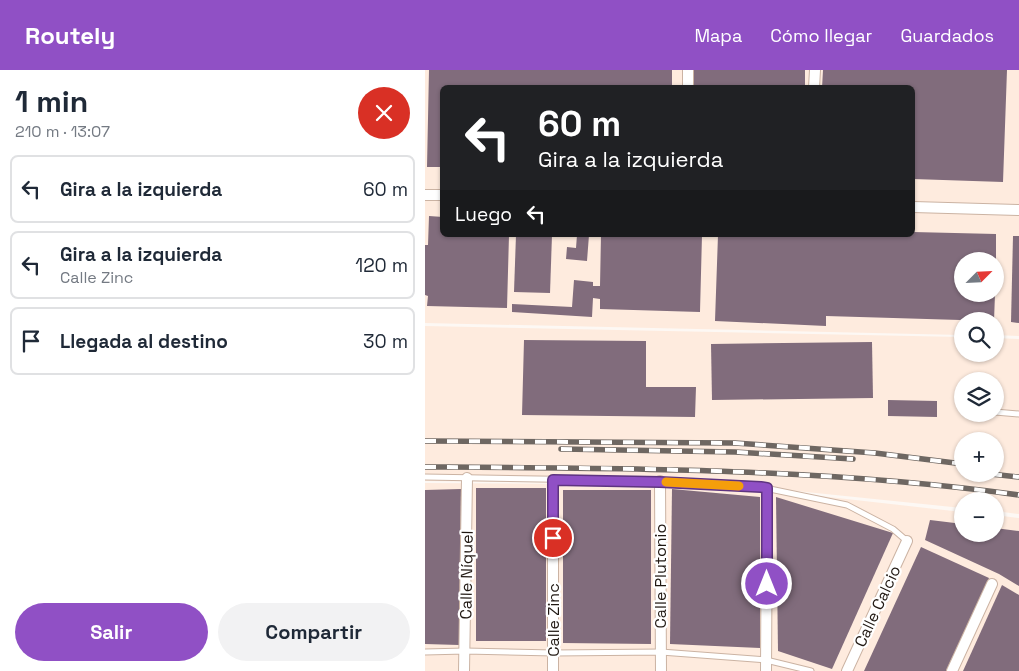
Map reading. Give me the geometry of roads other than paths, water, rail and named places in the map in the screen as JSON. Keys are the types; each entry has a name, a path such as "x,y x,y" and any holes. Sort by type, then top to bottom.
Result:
{"street":[{"path":"688,70 688,85"},
{"path":"814,85 815,70"},
{"path":"425,195 440,195"},
{"path":"915,207 1019,210"},
{"name":"Calle Níquel","path":"464,671 467,478"},
{"name":"Calle Zinc","path":"553,480 553,671"},
{"name":"Calle Plutonio","path":"660,482 661,671"},
{"path":"767,488 767,671"},
{"name":"Calle Calcio","path":"847,671 907,541"},
{"path":"952,671 992,584"}],"lane":[{"path":"1004,413 1019,414"},
{"path":"425,477 660,482 767,488 847,505 893,529 907,541"},
{"path":"425,652 661,652 767,660 811,671"}],"railway":[{"path":"425,441 735,443 875,453 954,463"},
{"path":"561,449 735,452 853,459"},
{"path":"425,467 722,471 871,479 1019,495"},
{"path":"1004,475 1019,477"}]}
